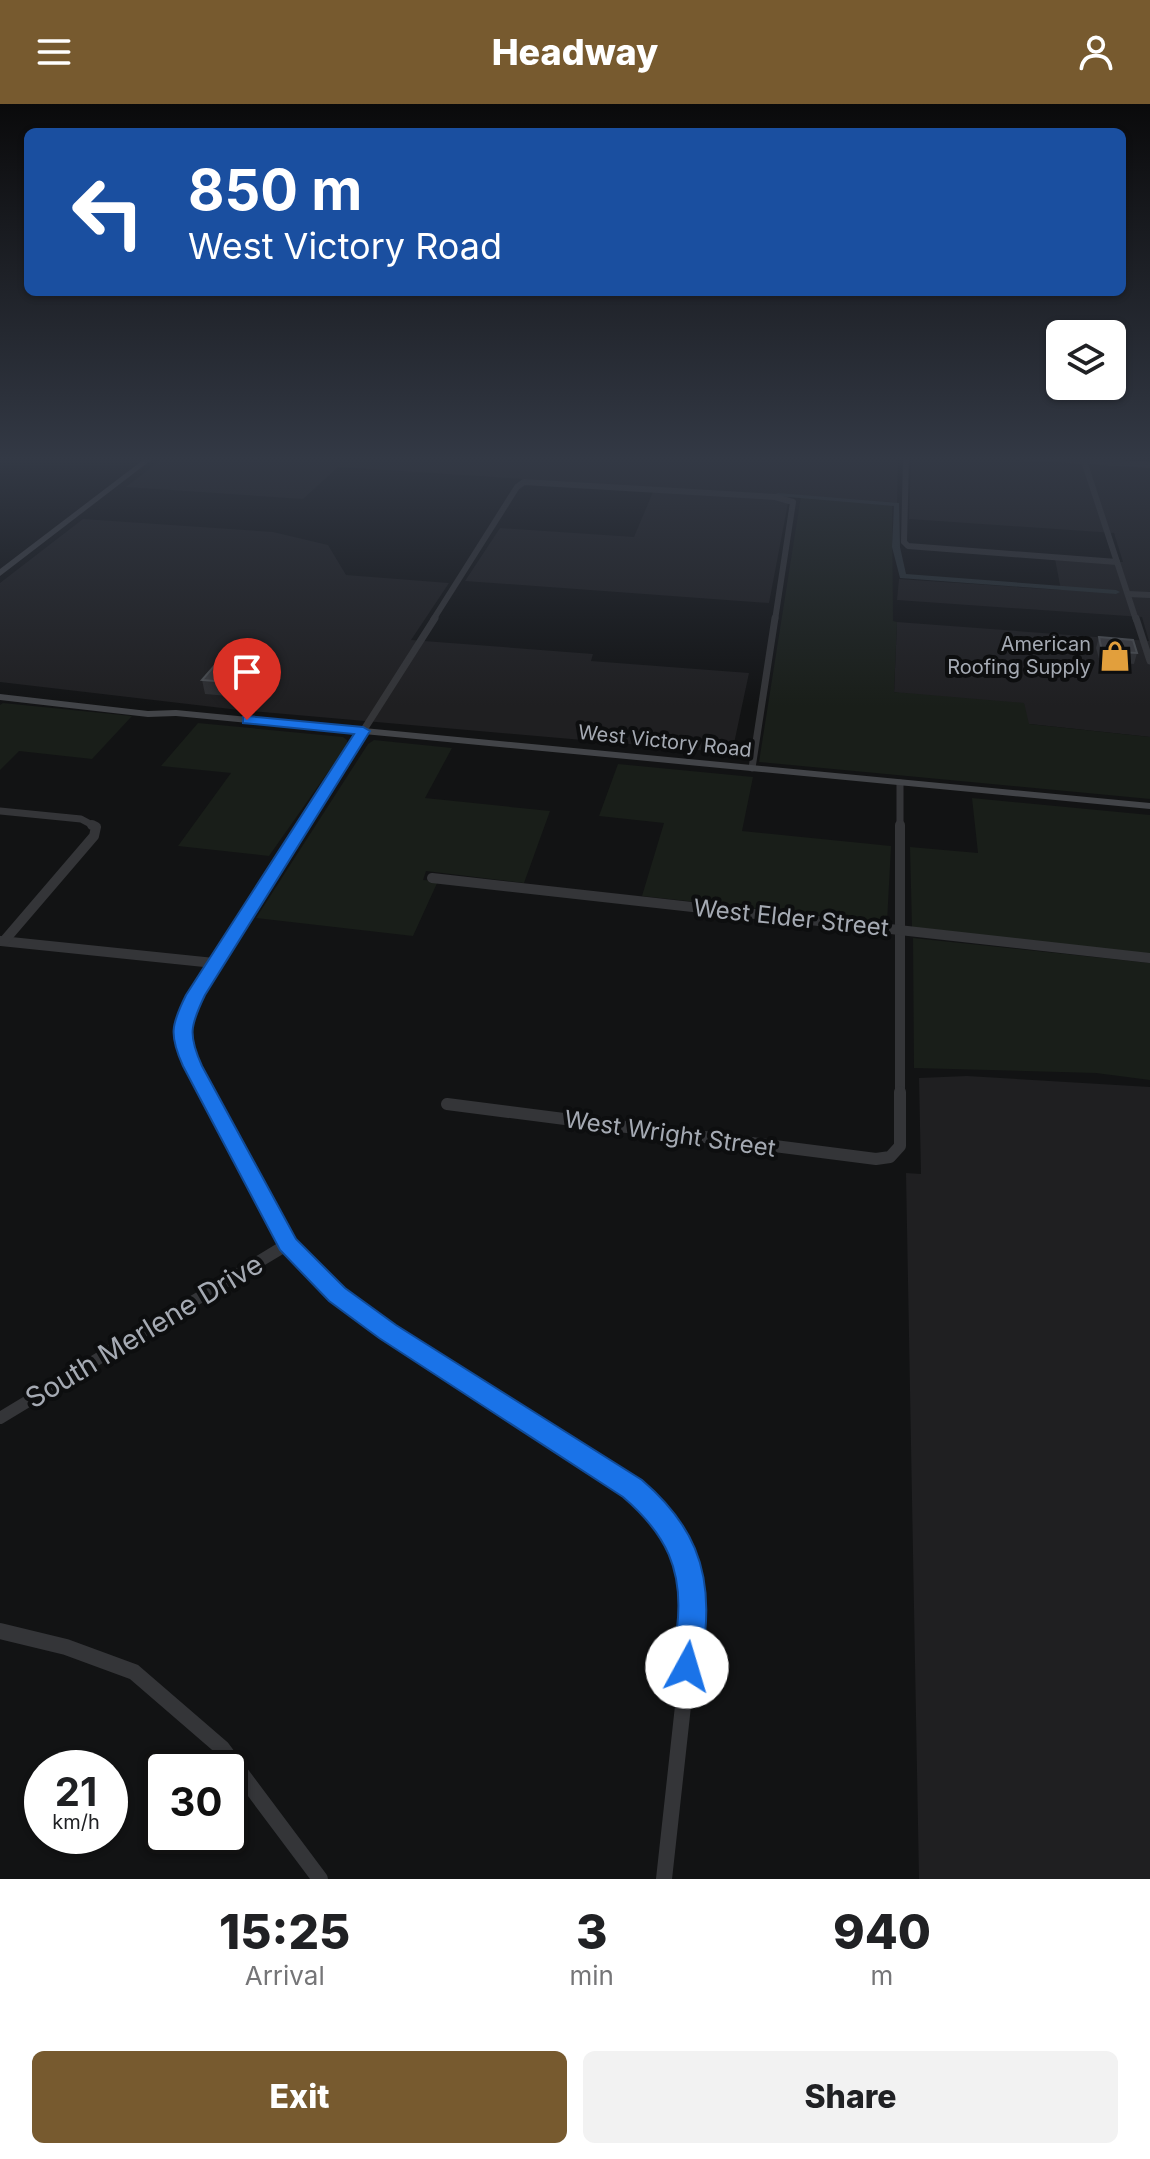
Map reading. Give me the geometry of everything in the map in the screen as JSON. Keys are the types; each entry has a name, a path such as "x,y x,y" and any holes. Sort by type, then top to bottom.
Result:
{"main road":[{"path":"0,573 43,540"},
{"name":"West Victory Road","path":"0,690 138,705 176,713 1150,806"},
{"name":"West Victory Road","path":"0,697 148,714 176,713"},
{"name":"West Victory Road","path":"87,706 131,708 138,705"}],"street":[{"path":"484,540 214,963 183,1020 182,1043 288,1244 337,1294 388,1332 632,1489 658,1511 677,1538 689,1575 694,1606 664,1879"},
{"path":"752,768 787,540"},
{"path":"904,540 908,546 1117,562"},
{"path":"1110,540 1150,661"},
{"path":"1128,594 1150,595"},
{"path":"900,783 901,931"},
{"path":"0,811 81,819 96,827 94,836 2,941"},
{"name":"West Elder Street","path":"432,878 1150,958"},
{"name":"West Wright Street","path":"447,1104 865,1159 882,1159 893,1155 900,1146 901,931"},
{"path":"2,941 214,963"},
{"name":"South Merlene Drive","path":"0,1418 288,1244"},
{"path":"0,1631 66,1647 134,1672 222,1748 320,1879"}],"shaded area":[{"path":"56,540 306,540 328,545 346,575 449,583 411,640 593,654 591,661 749,673 732,753 239,710 0,682 0,583"},
{"path":"492,540 781,540 769,603 465,581"},
{"path":"794,540 892,540 893,621 897,622 894,692 1024,703 1029,724 1150,737 1150,799 759,762"},
{"path":"1116,540 1150,540 1150,737 1029,724 894,692 897,622 1149,641 1142,617 897,600 899,579 1061,590 1055,559 1123,562"},
{"path":"0,705 132,716 92,759 19,751 0,770"},
{"path":"198,723 343,737 347,740 347,745 269,856 178,846 231,773 161,766"},
{"path":"374,740 452,748 425,798 550,811 524,883 426,871 423,880 438,881 413,936 256,918 368,744"},
{"path":"618,764 753,777 742,831 891,846 887,923 642,896 664,823 599,816"},
{"path":"972,798 1150,815 1150,954 912,928 910,847 978,853"},
{"path":"913,938 1150,963 1150,1080 1096,1073 914,1068"},
{"path":"967,1076 1150,1087 1150,1879 919,1879 906,1173 921,1174 919,1078"}],"building":[{"path":"1099,637 1133,640 1137,653 1102,651"},
{"path":"222,657 257,660 238,683 202,680"}],"waterway":[{"path":"896,540 903,576 1116,592"}],"place":[{"name":"American Roofing Supply","path":"1115,656"}],"route":[{"path":"247,720 363,731 275,873 214,963 183,1020 182,1043 288,1244 337,1294 388,1332 632,1489 658,1511 677,1538 689,1575 694,1606 687,1667"}]}
